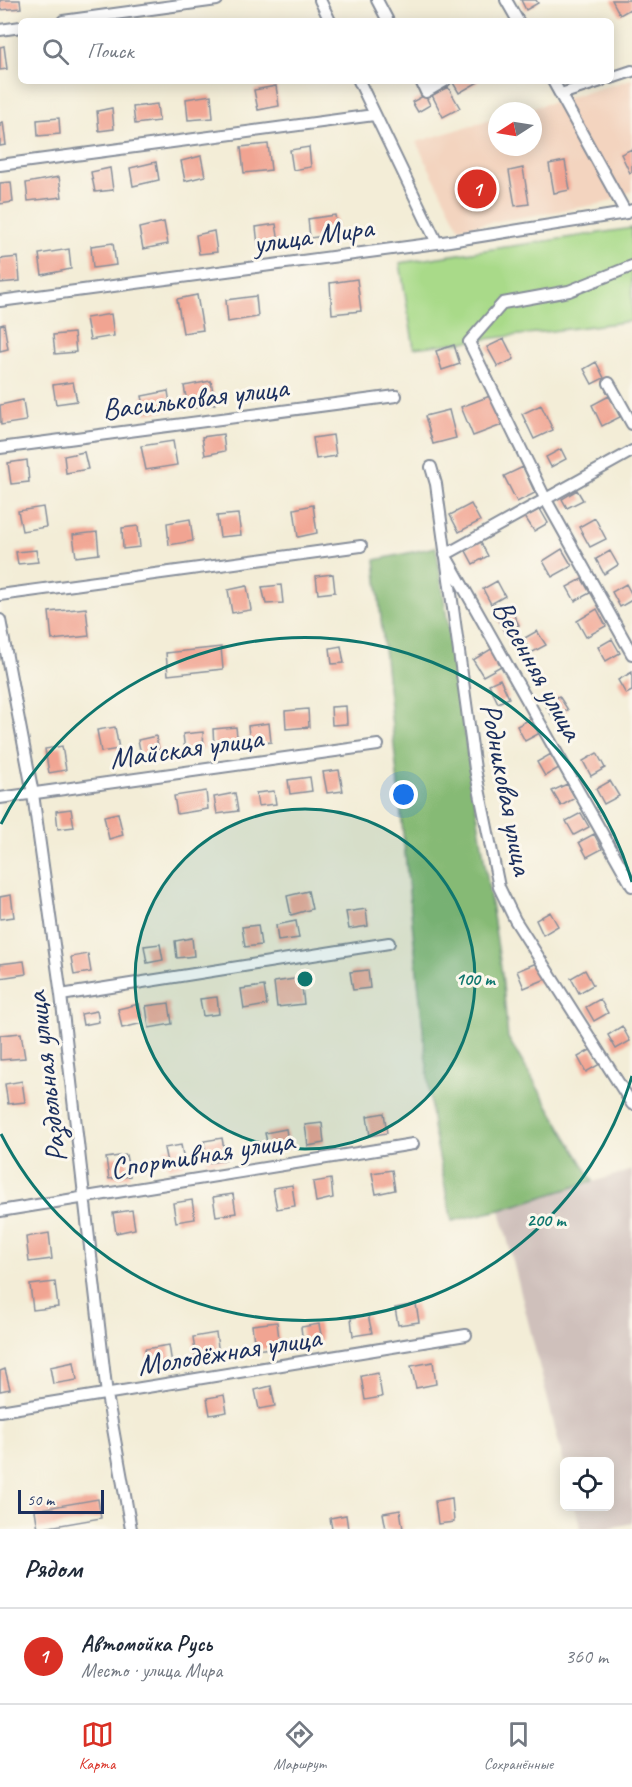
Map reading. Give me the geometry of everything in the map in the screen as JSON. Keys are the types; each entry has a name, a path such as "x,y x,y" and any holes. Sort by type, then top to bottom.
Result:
{"street":[{"path":"85,18 217,0"},
{"path":"321,0 329,18"},
{"path":"377,0 386,18"},
{"path":"506,0 516,18"},
{"path":"0,30 18,27"},
{"path":"614,77 632,71"},
{"path":"360,84 437,243"},
{"path":"422,84 426,92 440,84"},
{"path":"555,84 629,212"},
{"path":"561,94 592,84"},
{"path":"0,165 374,115"},
{"name":"улица Мира","path":"0,301 437,243 629,212"},
{"path":"632,266 569,291 503,303 469,342 546,500 632,654"},
{"path":"609,383 632,424"},
{"name":"Васильковая улица","path":"0,448 396,396"},
{"path":"445,555 632,451"},
{"name":"Весенняя улица","path":"431,466 436,484 445,555 632,886"},
{"path":"0,594 361,546"},
{"name":"Родниковая улица","path":"445,555 475,769 499,887 515,920 632,1104"},
{"name":"Раздольная улица","path":"0,620 33,794 61,995 106,1395 131,1529"},
{"name":"Майская улица","path":"0,798 378,745"},
{"path":"61,995 389,943"},
{"name":"Спортивная улица","path":"0,1211 413,1144"},
{"name":"Молодёжная улица","path":"0,1411 466,1335"}],"shaded area":[{"path":"632,79 632,191 605,203 459,228 416,142 488,121 488,156 542,156 542,105"},
{"path":"632,1170 632,1523 606,1529 581,1529 576,1511 614,1511 614,1457 562,1457 500,1210"}],"green space":[{"path":"632,228 632,321 414,348 400,263"},
{"path":"436,547 502,974 508,1038 593,1181 500,1210 452,1221 433,1127 375,560"}],"building":[{"path":"0,0 20,0 21,8 0,10"},
{"path":"521,0 536,0 538,3 526,10"},
{"path":"612,0 631,0 632,8 620,15"},
{"path":"4,46 7,69 0,70 0,47"},
{"path":"454,84 475,84 459,93"},
{"path":"276,86 279,106 258,110 254,90"},
{"path":"448,87 460,108 443,117 432,95"},
{"path":"211,95 213,118 188,120 186,99"},
{"path":"425,95 430,105 418,112 412,102"},
{"path":"157,104 159,121 135,124 133,107"},
{"path":"112,108 114,129 99,131 97,111"},
{"path":"59,118 60,134 38,136 37,120"},
{"path":"3,122 6,145 0,146 0,123"},
{"path":"268,144 271,170 244,173 241,147"},
{"path":"309,147 311,167 293,170 290,150"},
{"path":"632,149 632,172 630,173 621,154"},
{"path":"201,156 205,176 185,181 181,161"},
{"path":"565,161 570,190 554,193 549,164"},
{"path":"156,162 159,180 133,186 130,168"},
{"path":"110,168 113,190 95,192 91,172"},
{"path":"523,168 529,204 515,206 509,171"},
{"path":"59,177 62,197 28,201 26,183"},
{"path":"490,177 493,198 463,202 460,181"},
{"path":"11,182 13,202 0,204 0,183"},
{"path":"335,215 338,234 310,238 308,219"},
{"path":"164,222 168,244 143,249 139,228"},
{"path":"276,224 279,242 258,245 256,227"},
{"path":"214,231 217,252 199,254 196,235"},
{"path":"113,243 116,265 93,268 91,246"},
{"path":"69,249 71,269 42,275 39,254"},
{"path":"18,257 20,281 0,283 0,259"},
{"path":"357,279 361,311 332,314 330,283"},
{"path":"197,295 203,330 183,333 177,299"},
{"path":"256,296 258,317 228,322 226,300"},
{"path":"111,314 114,336 90,340 86,318"},
{"path":"4,324 8,349 0,351 0,325"},
{"path":"74,333 76,352 55,354 53,335"},
{"path":"504,339 514,359 498,367 487,347"},
{"path":"454,345 460,364 442,370 436,351"},
{"path":"596,362 604,378 592,384 584,369"},
{"path":"211,381 215,404 188,409 184,386"},
{"path":"73,382 77,401 56,404 53,385"},
{"path":"168,391 171,410 146,414 142,396"},
{"path":"490,396 502,425 473,436 461,407"},
{"path":"609,396 620,417 602,426 592,405"},
{"path":"23,400 26,421 1,425 0,405"},
{"path":"541,405 553,430 534,439 522,414"},
{"path":"449,410 456,438 433,444 425,416"},
{"path":"223,434 225,451 205,455 202,437"},
{"path":"333,435 336,456 316,459 313,438"},
{"path":"173,441 177,465 146,470 141,446"},
{"path":"561,449 566,459 551,467 546,457"},
{"path":"84,452 88,469 66,473 64,456"},
{"path":"27,460 29,482 11,484 8,463"},
{"path":"523,467 535,493 517,502 504,476"},
{"path":"577,490 583,500 567,508 562,499"},
{"path":"471,504 480,521 459,532 450,515"},
{"path":"313,505 317,533 298,537 294,509"},
{"path":"43,507 46,527 22,531 18,511"},
{"path":"540,509 548,523 534,531 525,517"},
{"path":"238,514 241,535 220,537 217,516"},
{"path":"595,518 606,539 590,547 579,527"},
{"path":"190,519 193,541 169,545 167,523"},
{"path":"138,526 140,547 123,549 122,528"},
{"path":"97,532 99,554 76,557 73,535"},
{"path":"480,541 488,556 473,564 465,549"},
{"path":"562,549 572,566 552,577 543,561"},
{"path":"36,550 38,562 18,564 16,552"},
{"path":"610,551 618,565 604,574 596,559"},
{"path":"333,574 335,592 318,594 316,576"},
{"path":"582,579 590,593 575,601 567,587"},
{"path":"497,581 505,596 491,604 483,589"},
{"path":"626,584 632,600 620,607 612,592"},
{"path":"281,585 283,603 266,604 262,587"},
{"path":"247,586 251,610 232,613 228,590"},
{"path":"86,608 89,636 52,640 49,612"},
{"path":"597,609 606,626 586,637 577,621"},
{"path":"511,610 519,625 505,633 497,618"},
{"path":"537,631 546,645 531,653 523,639"},
{"path":"612,639 620,653 606,661 598,647"},
{"path":"341,646 344,663 332,664 330,648"},
{"path":"221,647 223,669 168,675 166,653"},
{"path":"493,648 503,665 483,676 473,660"},
{"path":"632,672 632,691 626,694 618,680"},
{"path":"500,679 509,698 498,703 489,684"},
{"path":"559,696 568,710 553,718 545,704"},
{"path":"346,706 347,724 332,725 331,707"},
{"path":"308,709 309,727 286,729 285,711"},
{"path":"532,718 540,733 525,741 517,726"},
{"path":"269,723 271,742 250,745 248,726"},
{"path":"115,727 119,749 101,752 97,730"},
{"path":"236,727 238,746 214,747 213,729"},
{"path":"203,732 204,749 185,751 183,734"},
{"path":"156,736 160,756 142,759 138,740"},
{"path":"62,746 66,770 49,773 45,749"},
{"path":"597,753 605,768 591,776 583,761"},
{"path":"551,754 559,768 545,776 537,762"},
{"path":"339,770 343,791 327,793 323,772"},
{"path":"310,777 312,791 290,794 288,780"},
{"path":"610,781 619,796 604,804 596,789"},
{"path":"567,784 575,798 561,806 552,791"},
{"path":"206,791 208,809 177,814 174,796"},
{"path":"274,791 276,804 258,806 256,793"},
{"path":"235,793 238,811 217,814 214,797"},
{"path":"71,809 74,827 58,829 56,811"},
{"path":"118,813 123,835 109,839 104,816"},
{"path":"581,813 589,827 574,835 566,821"},
{"path":"594,834 602,849 587,857 579,842"},
{"path":"308,891 312,909 291,915 287,896"},
{"path":"11,895 14,917 0,919 0,897"},
{"path":"366,909 368,926 349,929 346,912"},
{"path":"550,912 558,926 543,935 536,920"},
{"path":"296,921 299,938 278,941 276,925"},
{"path":"258,925 261,945 245,947 242,927"},
{"path":"192,938 194,956 177,958 175,941"},
{"path":"160,944 163,960 147,963 144,946"},
{"path":"88,954 91,972 74,975 71,957"},
{"path":"24,961 26,974 0,978 0,964"},
{"path":"539,962 546,979 524,988 517,971"},
{"path":"368,970 370,988 353,990 350,972"},
{"path":"585,970 593,985 579,993 571,978"},
{"path":"301,978 304,1004 277,1007 274,982"},
{"path":"264,986 267,1005 244,1009 241,989"},
{"path":"217,997 219,1014 203,1016 200,999"},
{"path":"600,999 608,1013 594,1021 586,1007"},
{"path":"169,1003 172,1024 149,1028 146,1006"},
{"path":"139,1004 143,1023 122,1028 118,1009"},
{"path":"97,1011 99,1022 83,1025 81,1014"},
{"path":"622,1026 630,1041 616,1049 608,1035"},
{"path":"21,1033 25,1058 0,1060 0,1035"},
{"path":"592,1049 600,1064 586,1072 578,1057"},
{"path":"22,1081 25,1102 8,1104 5,1084"},
{"path":"384,1113 387,1133 370,1136 367,1116"},
{"path":"322,1123 324,1143 308,1146 305,1125"},
{"path":"286,1129 289,1148 269,1151 265,1133"},
{"path":"222,1138 226,1160 207,1163 204,1141"},
{"path":"181,1145 185,1165 168,1168 164,1148"},
{"path":"126,1155 130,1176 109,1179 106,1158"},
{"path":"392,1170 395,1190 376,1194 372,1173"},
{"path":"331,1179 333,1198 316,1202 313,1182"},
{"path":"292,1185 295,1206 277,1209 273,1188"},
{"path":"233,1194 236,1213 216,1216 213,1197"},
{"path":"192,1200 195,1219 176,1222 173,1203"},
{"path":"132,1210 135,1229 116,1233 113,1213"},
{"path":"49,1233 52,1259 29,1262 26,1237"},
{"path":"55,1282 58,1307 33,1310 30,1285"},
{"path":"416,1304 419,1322 398,1325 395,1308"},
{"path":"368,1315 372,1333 353,1336 351,1318"},
{"path":"277,1322 280,1347 255,1350 252,1325"},
{"path":"319,1324 322,1340 303,1343 301,1327"},
{"path":"216,1333 219,1354 196,1358 193,1337"},
{"path":"169,1345 172,1364 148,1368 145,1349"},
{"path":"74,1362 77,1380 53,1384 50,1367"},
{"path":"433,1362 436,1384 416,1388 411,1366"},
{"path":"5,1369 10,1389 0,1391 0,1371"},
{"path":"378,1373 382,1397 365,1400 361,1376"},
{"path":"271,1386 275,1406 259,1409 255,1390"},
{"path":"224,1395 227,1412 210,1415 207,1398"},
{"path":"452,1498 454,1522 438,1524 435,1501"},
{"path":"98,1499 101,1518 38,1529 35,1510"},
{"path":"400,1510 403,1529 386,1529 383,1513"},
{"path":"346,1515 348,1529 332,1529 330,1518"}],"place":[{"name":"Автомойка Русь","path":"477,189"}]}
